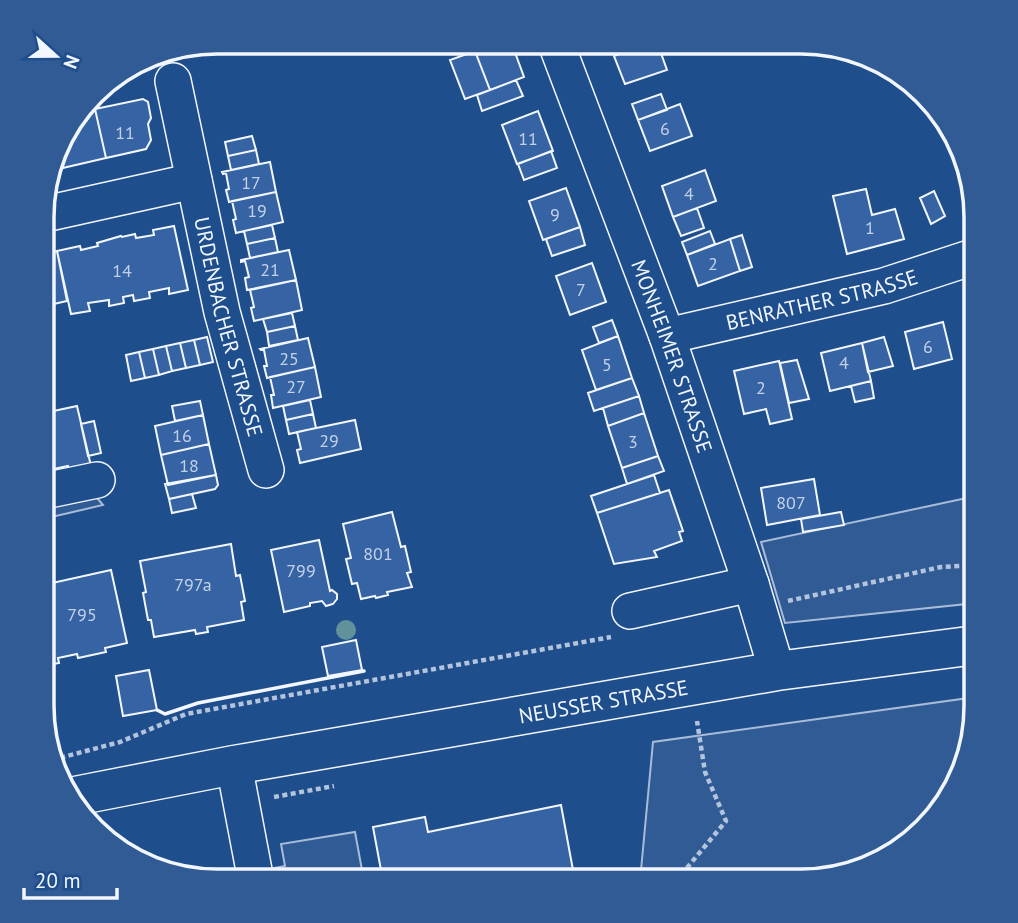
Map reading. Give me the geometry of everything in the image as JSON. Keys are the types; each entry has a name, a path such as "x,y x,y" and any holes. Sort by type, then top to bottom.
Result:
{"main road":[{"name":"NEUSSER STRASSE","path":"81,795 234,765 777,671 964,647"}],"street":[{"name":"MONHEIMER STRASSE","path":"560,55 667,336 755,596 777,671"},
{"name":"URDENBACHER STRASSE","path":"173,80 222,312 266,470"},
{"path":"55,206 194,181"},
{"name":"BENRATHER STRASSE","path":"667,336 884,286 963,260"},
{"path":"55,489 97,480"},
{"path":"625,623 755,596"},
{"path":"234,765 254,869"}],"path":[{"path":"755,596 964,566"},
{"path":"63,757 120,742 186,714 409,672 625,623"},
{"path":"687,868 726,821 705,772 697,721"}],"shaded area":[{"path":"87,486 103,505 55,516 55,494"},
{"path":"964,499 964,604 785,623 761,542"},
{"path":"964,699 961,738 955,758 947,778 930,805 900,835 882,847 843,863 822,867 641,868 653,742"},
{"path":"355,832 362,869 269,869 285,866 281,844"}],"building":[{"path":"464,55 477,55 490,90 465,99 450,60"},
{"path":"477,55 516,55 524,77 490,90"},
{"path":"662,55 667,70 625,84 614,56"},
{"path":"516,80 523,96 482,111 477,95"},
{"path":"661,94 667,110 638,120 632,104"},
{"path":"143,99 148,102 151,140 146,149 106,158 96,109"},
{"path":"680,104 692,136 650,151 638,120"},
{"path":"95,110 106,158 62,168 76,136"},
{"path":"538,111 553,151 517,164 502,125"},
{"path":"252,136 256,150 228,156 225,142"},
{"path":"256,150 259,164 231,170 228,156"},
{"path":"551,151 557,168 524,180 518,164"},
{"path":"270,162 276,192 229,202 226,173 222,172"},
{"path":"705,170 716,201 673,217 662,186"},
{"path":"566,188 580,227 543,240 529,201"},
{"path":"866,189 872,215 895,209 904,239 847,254 833,196"},
{"path":"934,191 945,216 931,224 920,198"},
{"path":"276,192 283,222 236,233 232,201"},
{"path":"697,208 704,228 681,236 673,217"},
{"path":"272,225 275,238 247,244 244,231"},
{"path":"174,226 188,290 169,294 169,288 149,292 150,298 134,301 133,295 123,297 124,303 109,306 109,300 88,303 90,311 71,314 57,251 80,246 81,250 121,236 135,234 136,238 154,235 153,230"},
{"path":"580,227 585,245 552,256 546,239"},
{"path":"710,231 715,244 687,255 682,242"},
{"path":"742,235 752,267 740,271 730,239"},
{"path":"275,238 278,252 250,258 247,244"},
{"path":"730,239 740,271 698,286 687,255"},
{"path":"289,250 296,280 247,290 245,278 249,277 245,261 241,260"},
{"path":"57,251 67,301 54,304 54,252"},
{"path":"592,263 606,302 570,315 556,276"},
{"path":"296,280 302,310 254,321 250,290"},
{"path":"292,313 295,326 267,332 263,319"},
{"path":"612,320 618,336 599,343 593,327"},
{"path":"943,322 952,359 914,369 905,332"},
{"path":"295,326 298,340 269,346 267,332"},
{"path":"618,336 632,378 596,390 582,350"},
{"path":"207,337 213,362 200,365 194,340"},
{"path":"884,337 893,366 868,372 862,343"},
{"path":"308,338 315,367 267,378 264,350 260,349"},
{"path":"194,340 200,365 186,368 180,343"},
{"path":"180,343 186,368 172,371 166,346"},
{"path":"862,343 871,381 830,391 821,353"},
{"path":"166,346 172,371 159,375 153,349"},
{"path":"153,349 159,375 145,378 139,352"},
{"path":"139,352 145,378 131,381 126,355"},
{"path":"797,360 809,399 789,403 780,363"},
{"path":"779,361 792,419 770,424 766,409 744,414 734,371"},
{"path":"315,367 321,397 273,408 271,395 274,395 270,377"},
{"path":"632,378 639,396 594,411 588,393"},
{"path":"871,381 874,398 855,402 851,386"},
{"path":"639,396 644,413 608,426 603,408"},
{"path":"310,400 313,414 286,420 283,406"},
{"path":"200,401 203,415 175,421 172,406"},
{"path":"77,406 91,466 69,470 68,466 55,469 54,411"},
{"path":"644,413 658,456 622,468 608,426"},
{"path":"313,414 316,428 289,434 286,420"},
{"path":"203,415 209,444 161,455 155,426"},
{"path":"355,420 361,449 300,463 297,450 301,449 297,432"},
{"path":"94,421 101,453 88,456 81,424"},
{"path":"209,444 216,475 168,485 161,455"},
{"path":"658,456 664,471 627,484 622,468"},
{"path":"216,475 218,485 215,489 169,499 165,484"},
{"path":"654,475 660,493 597,513 591,496"},
{"path":"814,479 820,515 767,525 761,488"},
{"path":"669,490 683,531 679,532 682,541 654,551 657,557 614,564 597,513"},
{"path":"192,494 196,508 172,513 169,499"},
{"path":"392,512 401,547 405,546 411,572 407,573 412,587 387,592 388,595 376,598 361,599 357,583 352,584 346,559 351,558 343,524"},
{"path":"841,512 844,525 803,532 801,519"},
{"path":"319,540 330,591 337,594 337,599 326,606 322,601 284,612 271,550"},
{"path":"231,544 236,576 240,575 245,601 241,602 244,620 207,627 208,632 196,634 195,630 154,637 143,593 146,592 140,561"},
{"path":"111,570 127,643 105,648 106,652 78,658 77,654 58,658 59,663 55,664 55,582"},
{"path":"356,640 362,670 328,676 322,647"},
{"path":"149,670 157,710 123,716 116,676"},
{"path":"561,805 573,868 381,869 373,827 425,817 428,832"}],"wall":[{"path":"157,710 165,714 198,703 364,671"}]}
